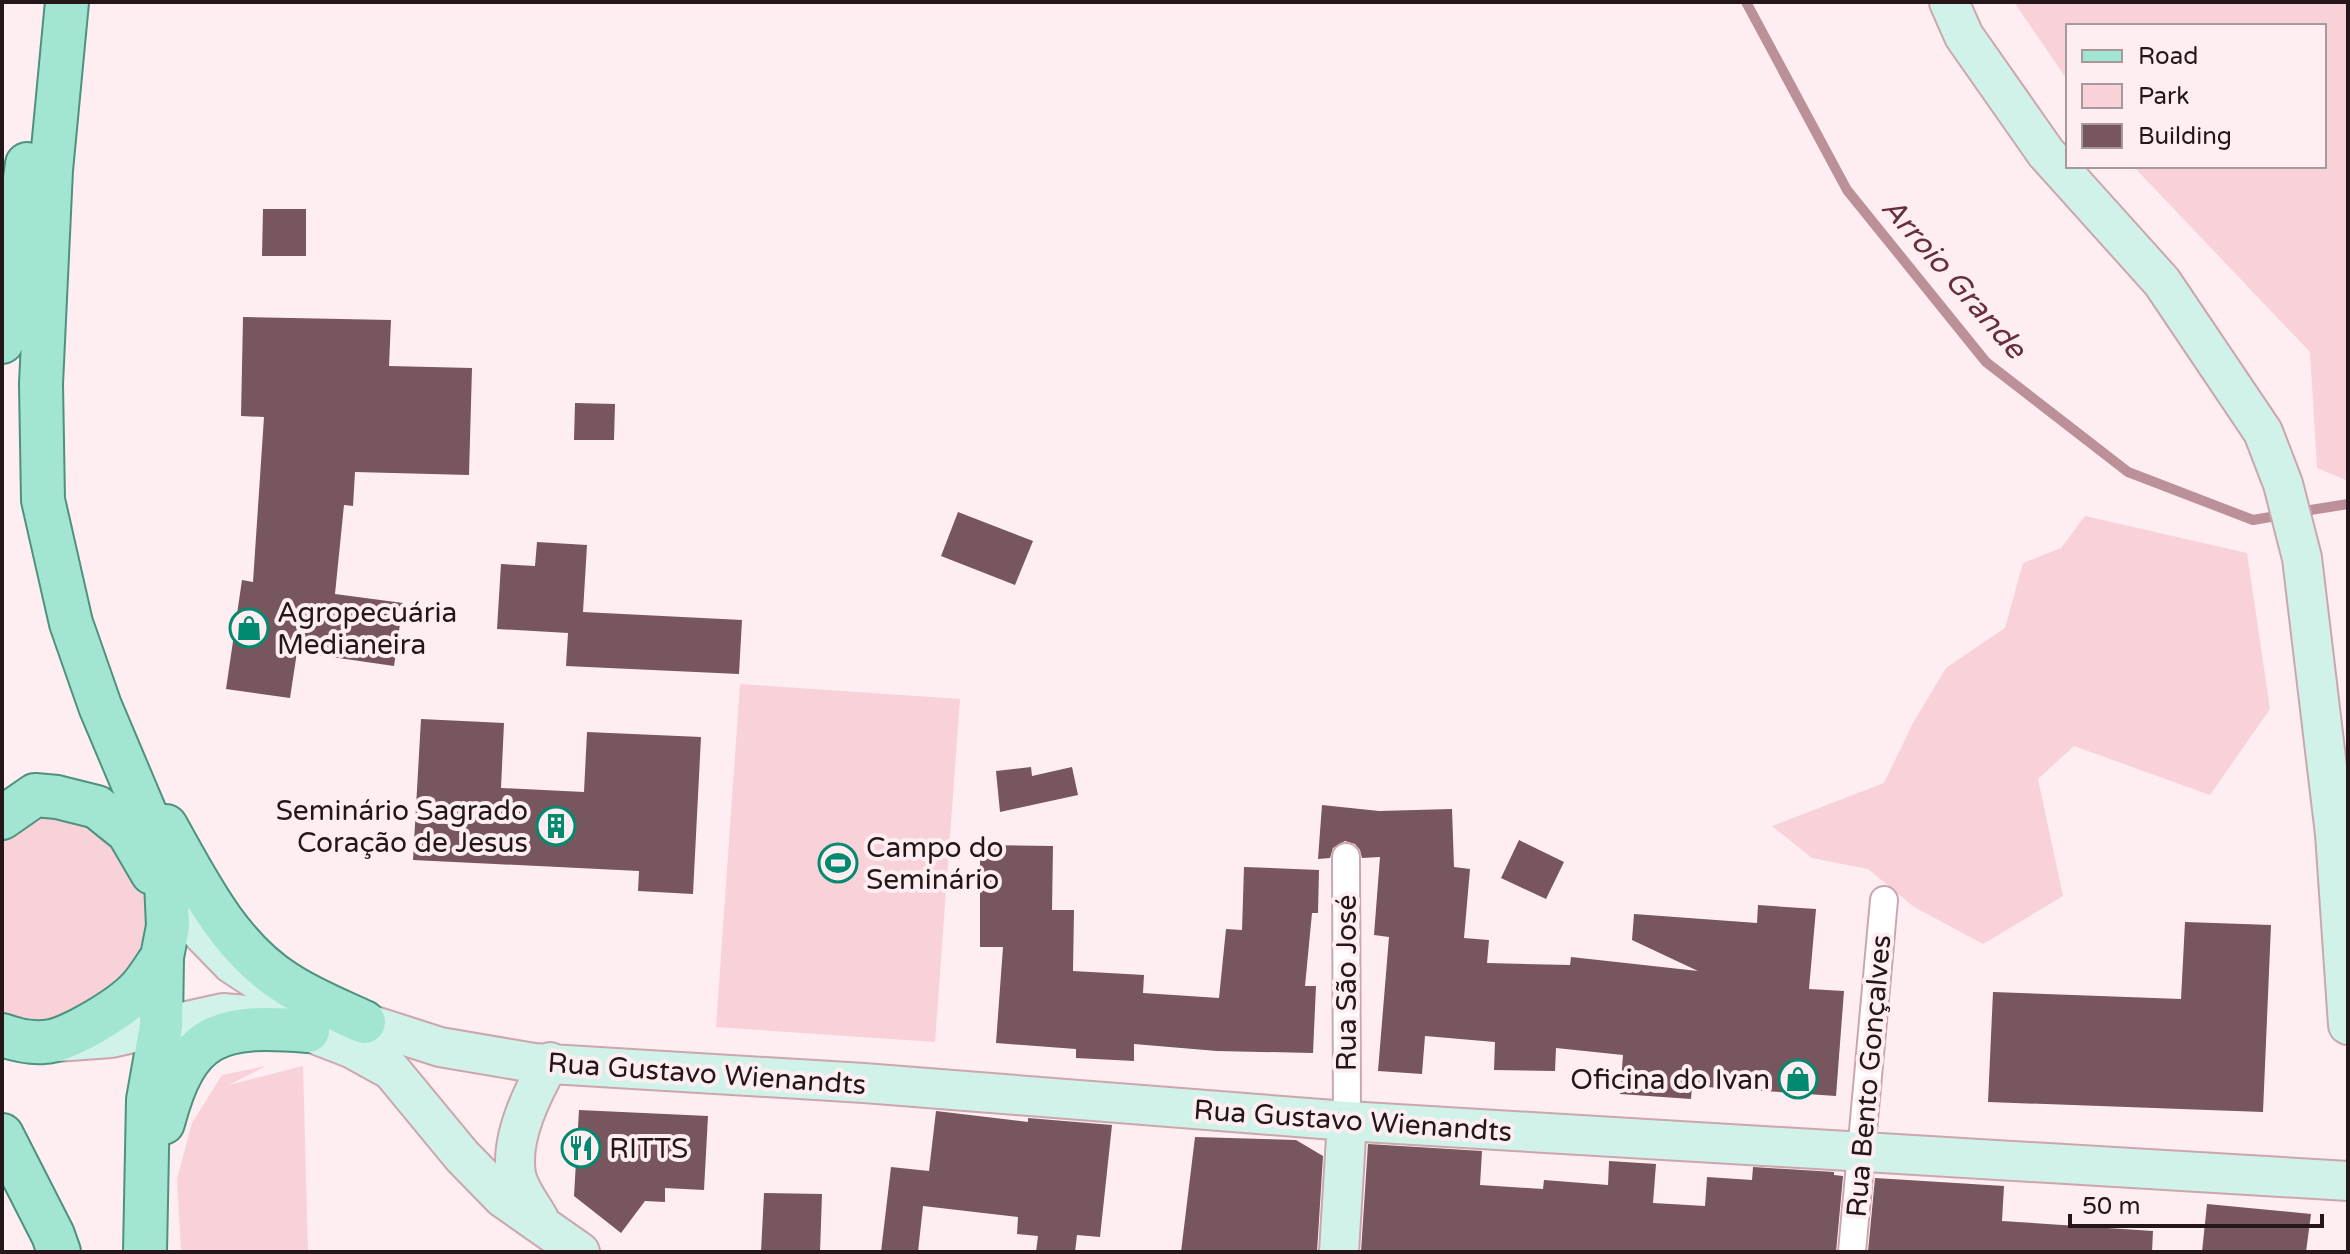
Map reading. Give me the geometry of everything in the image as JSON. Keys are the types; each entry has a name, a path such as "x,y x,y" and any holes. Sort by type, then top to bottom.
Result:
{"main road":[{"path":"2,342 34,111 57,2"},
{"path":"67,2 50,185 41,384 43,500 71,623 100,706 165,860 168,926 162,957 161,1026 148,1100 145,1252"},
{"path":"1949,2 1964,36 2046,153 2162,282 2263,432 2283,484 2302,558 2335,834 2348,1025"},
{"path":"100,706 205,894 233,936 260,963 358,1036 391,1070 462,1156 503,1198 580,1252"},
{"path":"13,805 57,797 97,807 128,832 165,895 211,944 248,977 358,1036"},
{"path":"48,1042 117,1009 140,988 162,957"},
{"path":"2,1035 17,1040 48,1042 111,1038 223,1013 258,1016 308,1031"},
{"path":"145,1194 169,1101 189,1057 215,1036 267,1028 358,1036"},
{"name":"Rua Gustavo Wienandts","path":"358,1036 534,1063 864,1083 1347,1121 2348,1181"},
{"path":"544,1228 516,1176 519,1130 534,1090 550,1062"},
{"name":"Rua São José","path":"1339,1252 1347,1121"},
{"path":"2,1135 59,1252"}],"street":[{"name":"Rua São José","path":"1346,857 1347,1121"},
{"name":"Rua Bento Gonçalves","path":"1852,1252 1884,900"}],"green space":[{"path":"2014,2 2348,2 2348,481 2317,468 2310,352 2135,168 2326,168 2326,24 2066,24 2066,78"},
{"path":"2085,516 2247,553 2270,709 2210,795 2074,746 2038,779 2063,896 1983,944 1914,907 1868,869 1812,858 1772,826 1884,783 1913,723 1946,668 2005,628 2023,563 2061,548"},
{"name":"Campo do Seminário","path":"740,684 960,699 935,1042 716,1027"},
{"path":"46,816 88,825 111,841 137,877 145,898 148,920 146,942 138,962 125,981 80,1011 52,1020 2,1011 2,826"},
{"path":"266,1066 229,1085 303,1066 308,1252 181,1252 177,1179 192,1123 222,1075"}],"building":[{"path":"263,209 306,209 306,256 262,256"},
{"path":"243,317 391,320 389,366 472,368 469,475 355,472 353,506 344,505 335,594 403,603 394,666 297,652 290,698 226,689 242,580 253,582 264,417 241,416"},
{"path":"575,403 615,404 614,440 574,440"},
{"path":"958,512 1033,541 1015,585 941,556"},
{"path":"537,542 587,545 583,612 742,620 739,674 566,666 568,633 497,629 501,564 535,566"},
{"name":"Seminário Sagrado Coração de Jesus","path":"421,719 504,723 501,788 584,792 587,732 701,737 693,894 638,891 639,871 413,860"},
{"path":"1031,767 1032,776 1072,767 1078,795 1000,812 996,771"},
{"path":"1322,805 1379,811 1452,809 1454,867 1470,869 1464,938 1489,940 1487,963 1570,965 1571,957 1698,971 1632,940 1634,914 1757,923 1758,905 1816,909 1809,989 1844,991 1836,1096 1692,1086 1691,1099 1620,1094 1623,1055 1556,1048 1555,1071 1494,1070 1495,1042 1425,1036 1422,1074 1378,1071 1389,937 1374,935 1380,857 1362,858 1355,844 1345,841 1333,848 1330,858 1318,859"},
{"path":"1519,840 1564,862 1546,899 1501,878"},
{"path":"980,845 1053,846 1052,910 1074,910 1073,971 1144,975 1143,993 1219,998 1226,929 1242,930 1244,867 1319,870 1318,913 1312,913 1305,986 1316,986 1313,1053 1217,1051 1134,1044 1134,1061 1076,1058 1076,1049 996,1043 1003,947 980,947"},
{"path":"2185,922 2271,925 2263,1112 1988,1102 1993,992 2181,999"},
{"path":"579,1110 708,1116 704,1190 665,1188 665,1202 645,1201 621,1233 574,1196"},
{"path":"936,1111 1028,1122 1028,1118 1112,1125 1100,1237 1077,1235 1075,1252 1036,1252 1038,1236 1017,1234 1018,1217 923,1206 918,1252 881,1252 891,1167 929,1171"},
{"path":"1195,1137 1296,1140 1323,1156 1317,1252 1181,1252"},
{"path":"1368,1144 1482,1151 1480,1185 1543,1189 1544,1180 1608,1185 1609,1161 1656,1164 1653,1203 1705,1206 1707,1177 1752,1180 1753,1167 1834,1172 1834,1175 1843,1176 1836,1252 1361,1252"},
{"path":"1875,1178 2004,1186 2002,1221 2153,1231 2152,1252 1868,1252"},
{"path":"764,1193 822,1194 820,1252 761,1252"},
{"path":"2207,1204 2311,1214 2306,1252 2202,1252"}],"waterway":[{"name":"Arroio Grande","path":"1746,2 1847,190 1986,362 2128,472 2253,520 2282,515"},
{"name":"Arroio Grande","path":"2298,512 2348,504"}],"place":[{"name":"Agropecuária Medianeira","path":"249,628"},
{"name":"Seminário Sagrado Coração de Jesus","path":"556,826"},
{"name":"Campo do Seminário","path":"838,863"},
{"name":"Oficina do Ivan","path":"1798,1079"},
{"name":"RITTS","path":"581,1148"}]}
